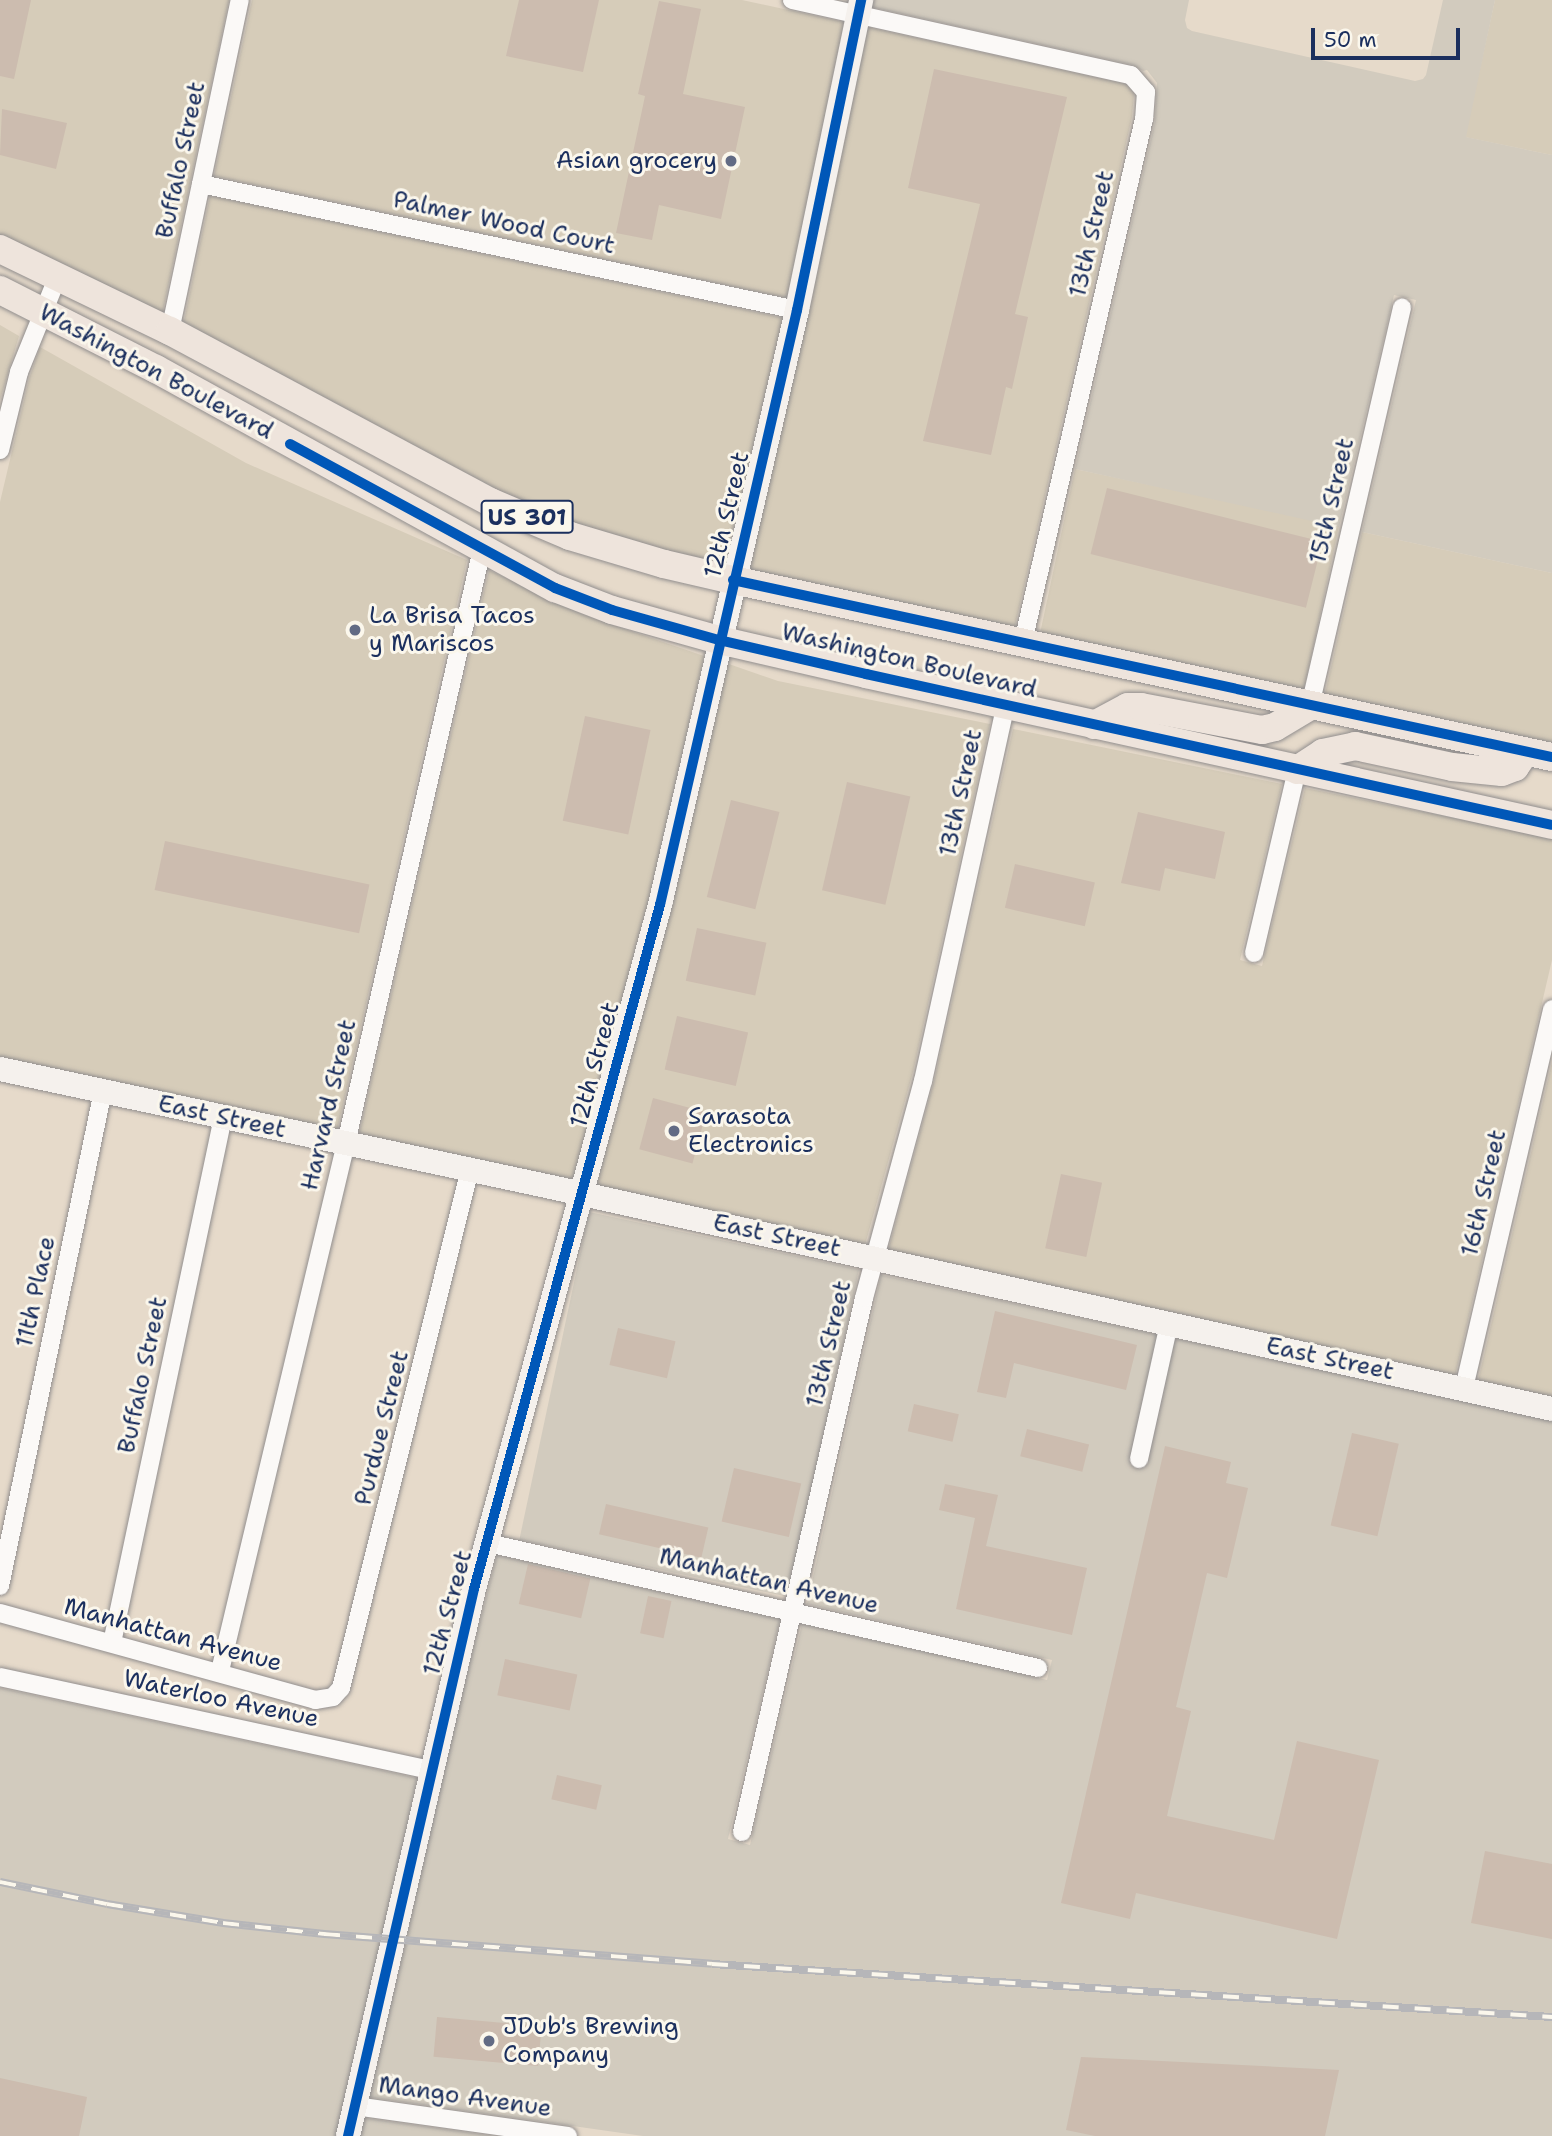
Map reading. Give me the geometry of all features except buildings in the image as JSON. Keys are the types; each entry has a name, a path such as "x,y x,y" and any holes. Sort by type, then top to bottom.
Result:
{"main road":[{"name":"Washington Boulevard","path":"0,249 170,331 490,502 570,536 664,564 733,580 1539,755"},
{"name":"Washington Boulevard","path":"0,290 42,310 555,588 612,610 719,640 1552,825"},
{"path":"1094,725 1117,711 1141,707 1262,730 1275,727 1310,706"},
{"path":"1297,769 1323,753 1355,746 1452,767 1502,772 1539,755"}],"street":[{"name":"Buffalo Street","path":"170,331 240,0"},
{"path":"792,0 859,7"},
{"name":"13th Street","path":"859,7 1131,75 1142,83 1146,92 1144,119 1023,642"},
{"name":"12th Street","path":"348,2136 474,1589 660,905 797,310 859,7"},
{"name":"Palmer Wood Court","path":"201,184 797,310"},
{"path":"0,450 18,376 42,310 58,276"},
{"name":"15th Street","path":"1310,706 1402,307"},
{"name":"Harvard Street","path":"220,1671 346,1143 482,549"},
{"name":"13th Street","path":"742,1832 874,1258 924,1075 1006,704"},
{"path":"1254,953 1297,769"},
{"name":"16th Street","path":"1465,1388 1552,1009"},
{"name":"East Street","path":"0,1069 470,1169 1552,1409"},
{"name":"11th Place","path":"0,1586 103,1091"},
{"name":"Buffalo Street","path":"112,1643 223,1116"},
{"name":"Purdue Street","path":"333,1697 341,1688 470,1169"},
{"path":"1139,1459 1169,1324"},
{"name":"Manhattan Avenue","path":"488,1543 1038,1668"},
{"name":"Manhattan Avenue","path":"0,1613 220,1671 315,1700 333,1697"},
{"name":"Waterloo Avenue","path":"0,1678 431,1770"},
{"name":"Mango Avenue","path":"355,2106 568,2136"}],"shaded area":[{"path":"0,0 229,0 162,315 0,238"},
{"path":"252,0 742,0 844,22 788,298 214,176"},
{"path":"873,0 1189,0 1185,20 1187,28 1192,31 1415,81 1426,75 1443,0 1495,0 1466,137 1552,155 1552,573 1362,532 1416,300 1394,295 1339,527 1075,469 1155,122 1157,83 1147,70 1143,71 1133,65 871,7"},
{"path":"1495,0 1552,0 1552,155 1465,137"},
{"path":"867,27 1126,84 1134,93 1132,117 1014,630 746,573"},
{"path":"210,196 783,318 724,567 631,544 505,496 183,326"},
{"path":"0,325 19,336 0,400"},
{"path":"40,347 246,463 467,560 337,1131 0,1059 0,502 29,379"},
{"path":"1075,469 1339,525 1304,691 1040,635"},
{"path":"1362,532 1552,573 1552,747 1324,698"},
{"path":"489,570 584,615 704,656 649,902 573,1181 359,1135"},
{"path":"726,663 778,681 990,724 913,1072 865,1245 596,1186 669,917"},
{"path":"1013,729 1282,784 1240,960 1262,966 1305,788 1552,838 1552,960 1455,1376 888,1251 935,1077"},
{"path":"1552,1062 1552,1398 1478,1381"},
{"path":"589,1212 859,1269 789,1597 519,1540"},
{"path":"881,1275 1552,1420 1552,2136 643,2136 368,2097 406,1942 442,1773 497,1555 780,1619 728,1839 750,1845 802,1624 1047,1680 1052,1660 807,1604"},
{"path":"0,1688 417,1778 384,1937 336,2136 0,2136"},
{"path":"364,2118 494,2136 359,2136"}],"railway":[{"path":"0,1882 107,1904 223,1923 324,1934 712,1964 1552,2017"}],"cycle path":[{"path":"348,2136 474,1589 660,905 797,310 861,0"},
{"path":"290,444 555,588 612,610 719,640 866,674 1552,825"},
{"path":"733,580 1552,757"}],"place":[{"name":"Asian grocery","path":"731,161"},
{"name":"La Brisa Tacos y Mariscos","path":"355,630"},
{"name":"Sarasota Electronics","path":"674,1131"},
{"name":"JDub's Brewing Company","path":"489,2041"}]}
